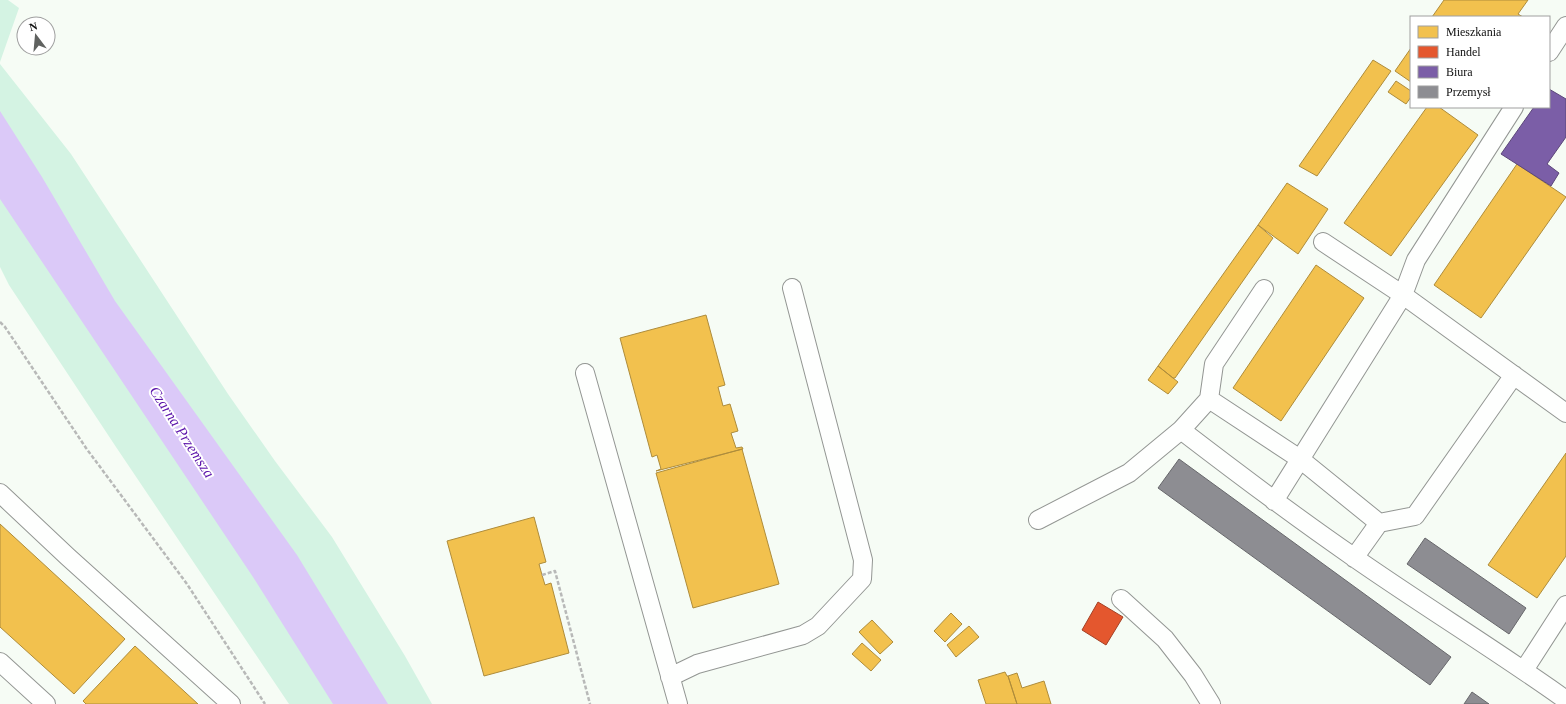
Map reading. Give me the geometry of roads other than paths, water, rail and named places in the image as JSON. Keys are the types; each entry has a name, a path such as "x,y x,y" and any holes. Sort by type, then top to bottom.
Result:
{"lane":[{"path":"1550,50 1566,26"},
{"path":"1274,501 1403,295 1416,260 1513,108"},
{"path":"1323,242 1403,295 1566,413"},
{"path":"670,677 698,664 803,635 818,626 862,579 863,560 792,288"},
{"path":"1038,520 1129,473 1181,430 1209,399 1214,364 1264,289"},
{"path":"585,372 678,704"},
{"path":"1354,558 1379,523 1415,516 1514,375"},
{"path":"1209,399 1300,459 1379,523"},
{"path":"1181,430 1274,501 1354,558 1524,670 1566,700"},
{"path":"0,492 68,557 231,704"},
{"path":"1122,599 1164,639 1193,675 1211,704"},
{"path":"1524,670 1566,605"},
{"path":"0,662 46,704"}],"water":[{"name":"Czarna Przemsza","path":"0,111 42,177 115,301 297,555 388,704 333,704 253,577 0,199"}]}
